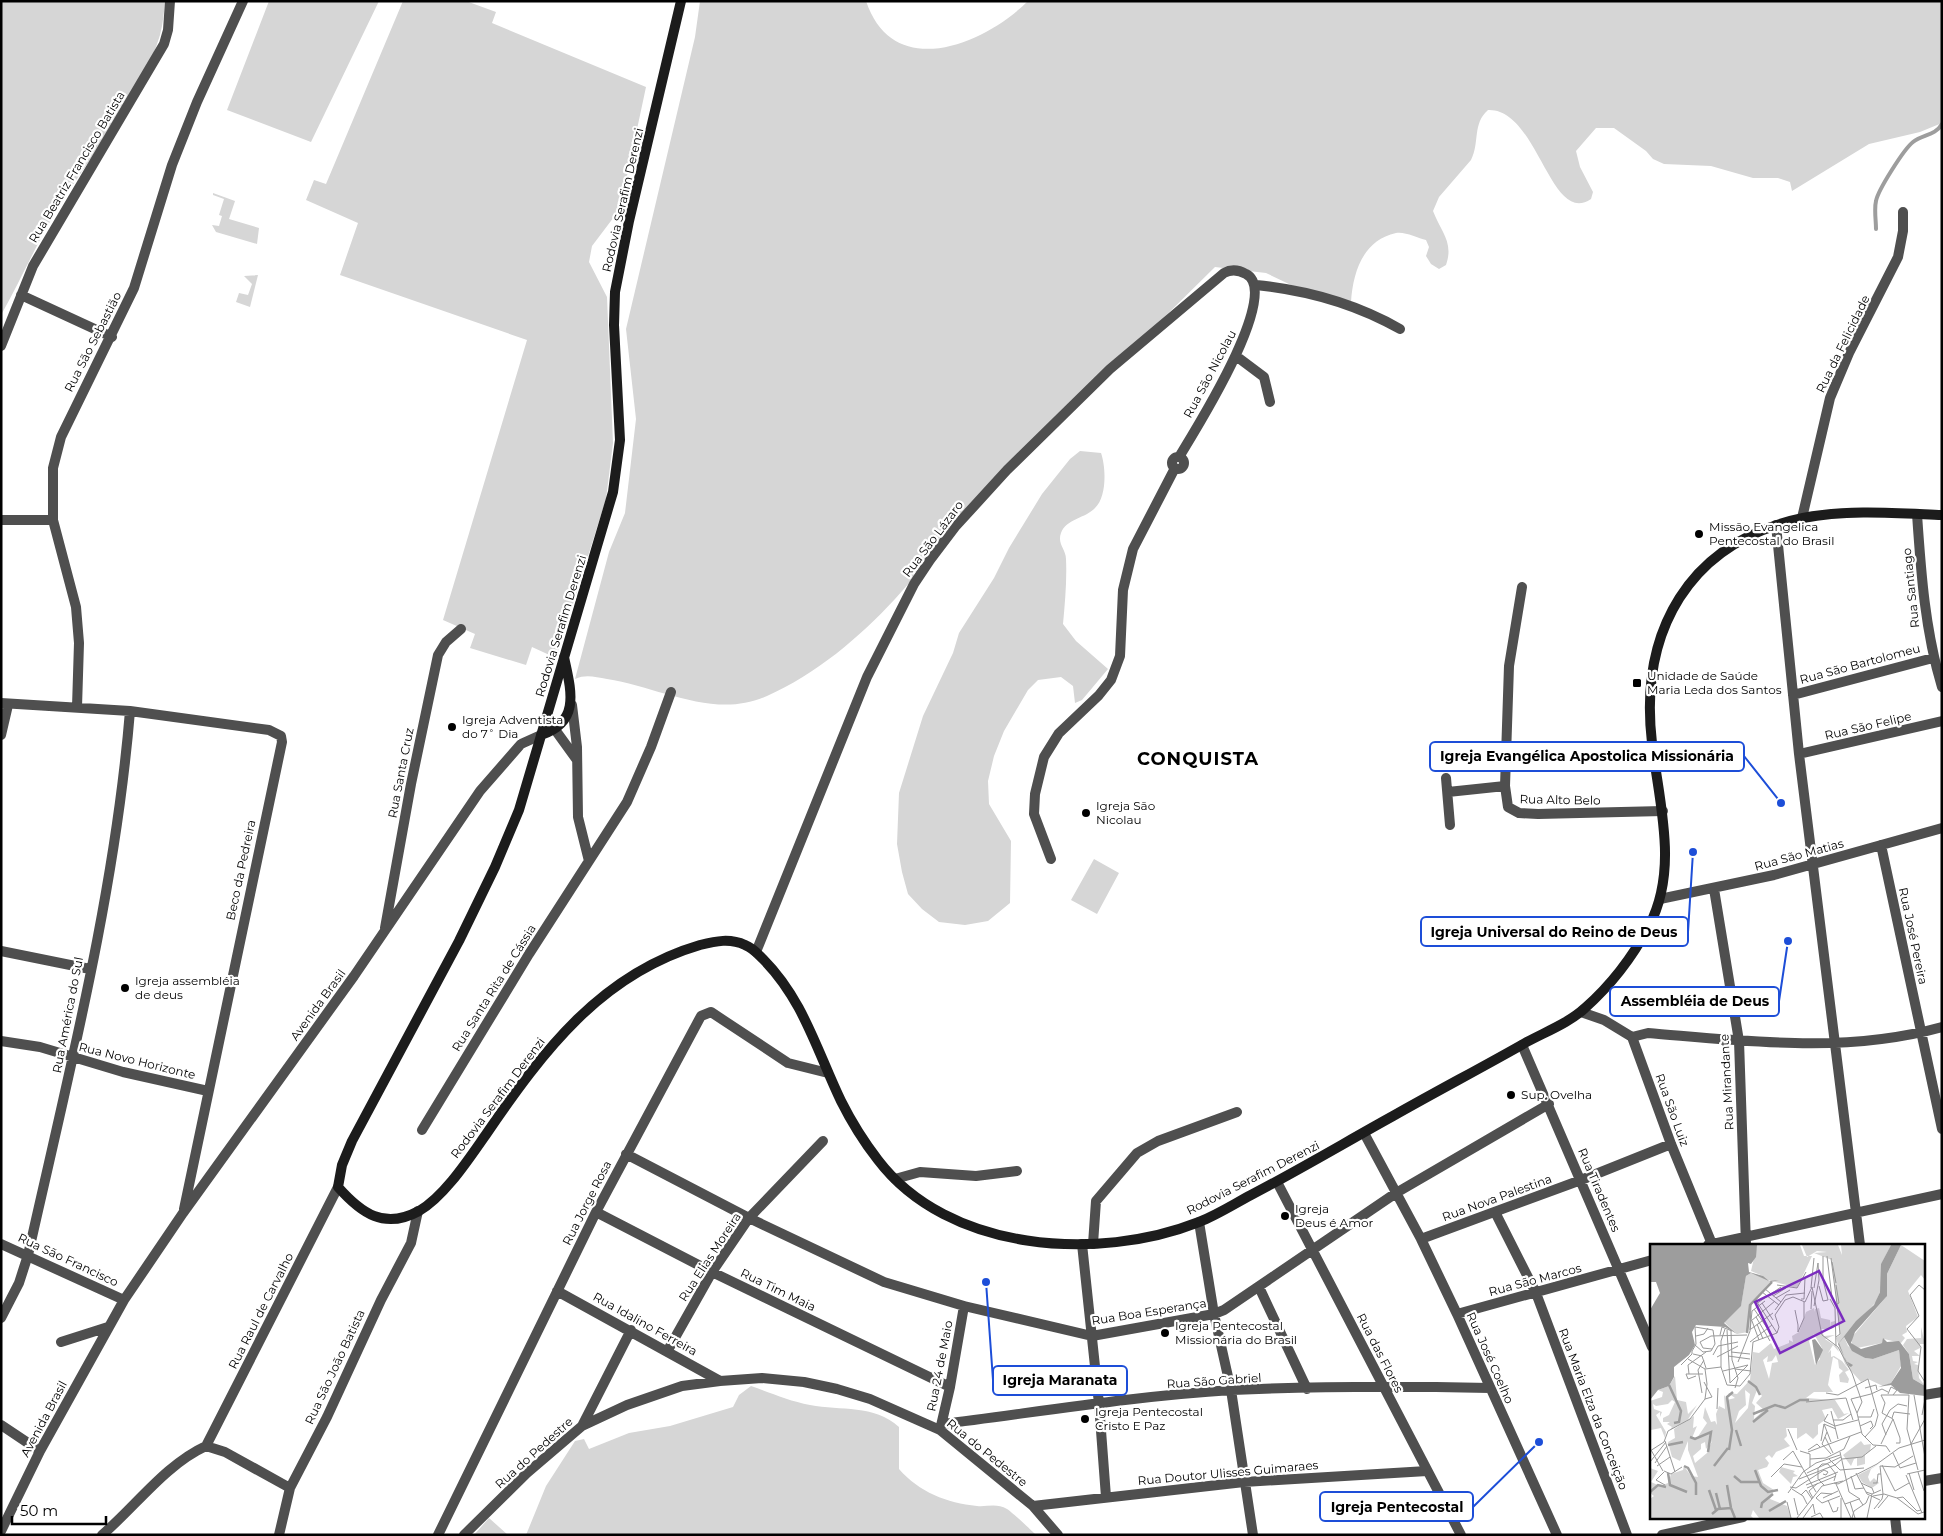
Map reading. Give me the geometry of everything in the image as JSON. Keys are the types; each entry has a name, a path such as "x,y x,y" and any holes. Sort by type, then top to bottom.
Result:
{"main road":[{"name":"Rodovia Serafim Derenzi","path":"681,1 629,221 615,292 614,325 620,440 613,492 519,810 495,867 397,1060 352,1141 342,1165 338,1187 354,1205 366,1214 383,1219 398,1218 418,1211 437,1196 449,1182 551,1048 596,1000 634,972 685,950 720,940 742,944 756,952 778,975 800,1009 828,1073 852,1121 881,1164 895,1179 943,1213 979,1229 1034,1243 1093,1244 1138,1238 1199,1222 1277,1182 1581,1012 1633,954 1647,930 1660,899 1665,862 1663,814"},
{"path":"1663,814 1652,740 1649,698 1655,658 1662,635 1672,613 1696,573 1726,548 1751,534 1802,518 1867,513 1942,515"},
{"path":"541,736 556,731 564,722 572,705 564,656"}],"street":[{"name":"Rua Beatriz Francisco Batista","path":"1,346 33,266 63,213 151,70 164,44 168,30 170,1"},
{"name":"Rua São Sebastião","path":"77,707 79,643 76,607 53,520 53,468 61,437 112,337 134,288 175,157 197,102 243,1"},
{"name":"Rua da Felicidade","path":"1802,518 1830,398 1849,354 1898,257 1903,231 1903,212"},
{"name":"Rua São Lázaro","path":"756,952 868,677 914,584 930,560 955,527 1007,470 1110,369 1224,272 1229,270 1247,274 1256,285"},
{"path":"1256,285 1290,290 1342,303 1376,316 1400,329"},
{"name":"Rua São Nicolau","path":"1051,859 1034,814 1035,794 1044,757 1059,733 1087,708 1111,680 1120,656 1123,590 1133,549 1175,468 1181,468 1184,465 1183,459 1179,457 1236,356 1251,320 1257,296 1256,285"},
{"path":"21,295 112,337"},
{"path":"1236,356 1264,377 1270,402"},
{"name":"Rua Santiago","path":"1917,514 1922,589 1933,658 1942,687"},
{"path":"1,520 53,520"},
{"path":"1776,525 1812,865 1836,1043 1860,1244"},
{"path":"1505,786 1509,666 1522,586"},
{"name":"Rua Santa Cruz","path":"385,932 410,784 438,655 446,642 461,628"},
{"name":"Rua São Bartolomeu","path":"1793,695 1933,658"},
{"name":"Rua Santa Rita de Cássia","path":"422,1130 627,802 651,747 671,692"},
{"path":"1,735 5,704"},
{"name":"Beco da Pedreira","path":"5,704 130,711 269,730 281,736 282,742 183,1213"},
{"path":"572,705 577,761 578,817 589,861"},
{"name":"Rua América do Sul","path":"1,1318 19,1283 28,1255 74,1058 123,792 130,711"},
{"name":"Rua São Felipe","path":"1800,754 1942,721"},
{"path":"556,731 577,761"},
{"name":"Avenida Brasil","path":"1,1531 40,1451 109,1324 183,1213 385,932 480,791 521,744 541,736"},
{"path":"1446,778 1450,825"},
{"name":"Rua Alto Belo","path":"1448,792 1505,786 1508,807 1519,813 1663,814"},
{"name":"Rua São Matias","path":"1660,899 1714,889 1812,865 1942,828"},
{"name":"Rua José Pereira","path":"1881,845 1942,1129"},
{"name":"Rua Mirandante","path":"1714,889 1739,1041 1745,1241"},
{"path":"1,951 90,969"},
{"name":"Rua Jorge Rosa","path":"438,1535 596,1212 696,1022 705,1013 711,1012 788,1063 828,1073"},
{"path":"1581,1012 1604,1020 1632,1037 1648,1033 1789,1044 1879,1040 1942,1026"},
{"name":"Rua São Luiz","path":"1632,1037 1710,1244"},
{"name":"Rua Novo Horizonte","path":"1,1041 40,1047 74,1058 208,1091"},
{"name":"Rua Tiradentes","path":"1522,1044 1650,1342"},
{"path":"1314,1248 1396,1193 1549,1104"},
{"path":"1093,1244 1096,1201 1137,1153 1166,1138 1237,1112"},
{"name":"Rua José Coelho","path":"1364,1134 1421,1240 1457,1314 1557,1535"},
{"name":"Rua Elias Moreira","path":"668,1350 712,1272 749,1218 823,1141"},
{"name":"Rua Nova Palestina","path":"1421,1240 1671,1144"},
{"path":"626,1154 749,1218"},
{"path":"895,1179 920,1172 976,1176 1017,1171"},
{"name":"Rua das Flores","path":"1277,1182 1314,1248 1382,1385 1461,1535"},
{"name":"Rua Raul de Carvalho","path":"206,1446 338,1187"},
{"path":"1710,1244 1745,1241 1942,1194"},
{"name":"Rua São João Batista","path":"279,1535 290,1488 327,1417 381,1300 411,1243 418,1211"},
{"name":"Rua Tim Maia","path":"596,1212 712,1272 950,1387"},
{"name":"Rua Maria Elza da Conceição","path":"1495,1212 1536,1293 1627,1535"},
{"name":"Rua Boa Esperança","path":"749,1218 884,1282 964,1306 1092,1336 1214,1314 1258,1287 1314,1248"},
{"path":"1199,1222 1214,1314 1231,1390 1253,1535"},
{"name":"Rua São Francisco","path":"1,1244 124,1300"},
{"path":"1082,1244 1099,1404 1106,1497"},
{"name":"Rua São Marcos","path":"1457,1314 1650,1261"},
{"path":"1258,1287 1307,1389"},
{"name":"Rua Idalino Ferreira","path":"557,1291 720,1380"},
{"name":"Rua 24 de Maio","path":"941,1427 964,1306"},
{"path":"61,1342 109,1324"},
{"path":"582,1426 631,1330"},
{"name":"Rua do Pedestre","path":"464,1535 526,1473 582,1426 628,1405 682,1386 720,1380 762,1378 837,1389 870,1399 941,1427 1032,1506 1058,1535"},
{"name":"Rua São Gabriel","path":"941,1427 1099,1404 1231,1390 1307,1389 1382,1385 1490,1388"},
{"path":"1926,1396 1942,1392"},
{"path":"1,1425 40,1451"},
{"path":"102,1535 193,1452 206,1446 225,1452 290,1488"},
{"name":"Rua Doutor Ulisses Guimaraes","path":"1032,1506 1244,1482 1427,1471"},
{"path":"1926,1481 1942,1478"},
{"path":"1662,1535 1736,1518"},
{"path":"1895,1518 1897,1535"}],"shaded area":[{"path":"1,1 165,1 160,35 152,59 141,81 115,124 58,208 1,315"},
{"path":"269,1 379,1 311,142 227,110"},
{"path":"403,1 466,1 496,12 492,23 646,87 620,209 592,246 589,262 607,297 613,443 606,499 556,658 532,647 526,665 470,648 475,634 443,620 527,340 340,275 358,223 306,200 314,180 326,184"},
{"path":"700,1 866,1 879,26 897,41 918,48 941,48 965,42 988,31 1010,17 1028,1 1942,1 1942,123 1920,132 1869,144 1792,191 1790,182 1778,178 1753,178 1711,166 1664,164 1653,159 1646,151 1614,128 1596,128 1576,151 1580,167 1593,192 1591,199 1577,203 1565,197 1554,183 1519,127 1505,114 1488,110 1480,121 1474,154 1471,160 1439,197 1433,211 1448,243 1446,265 1439,269 1431,264 1426,256 1429,247 1426,240 1399,233 1385,237 1375,243 1362,259 1354,280 1351,302 1310,294 1266,273 1215,267 957,528 895,599 852,641 819,666 785,687 767,696 727,705 687,700 607,679 587,676 575,679 609,552 625,513 636,419 626,329 695,37"},
{"path":"213,193 235,201 229,219 259,228 257,244 216,232 212,225 219,226 222,216 219,215 224,199 213,195"},
{"path":"258,275 250,307 236,302 239,293 248,295 252,284 244,276"},
{"path":"1080,451 1101,453 1104,466 1104,482 1102,497 1095,508 1067,525 1061,533 1060,540 1066,555 1066,591 1063,624 1076,641 1108,669 1082,700 1075,703 1073,686 1061,677 1038,680 1028,690 1004,731 994,756 988,781 989,804 1011,841 1010,903 988,921 965,925 939,922 922,909 908,894 897,844 899,793 923,716 953,653 959,633 994,578 1009,548 1042,494 1070,459"},
{"path":"1094,859 1119,873 1097,914 1071,900"},
{"path":"751,1386 802,1403 868,1412 889,1420 899,1427 899,1469 915,1484 934,1495 955,1502 977,1506 1003,1507 1036,1535 526,1535 546,1486 575,1441 584,1439 589,1449 629,1433 670,1426 733,1407 739,1395"},
{"path":"489,1518 508,1535 474,1535"}],"waterway":[{"path":"1876,229 1876,201 1881,188 1892,170 1913,142 1936,131 1942,124"}],"place":[{"name":"Missão Evangelica Pentecostal do Brasil","path":"1699,534"},
{"name":"Unidade de Saúde Maria Leda dos Santos","path":"1637,683"},
{"name":"Igreja Adventista do 7˚ Dia","path":"452,727"},
{"name":"Igreja Evangélica Apostolica Missionária","path":"1781,803"},
{"name":"Igreja São Nicolau","path":"1086,813"},
{"name":"Igreja Universal do Reino de Deus","path":"1693,852"},
{"name":"Assembléia de Deus","path":"1788,941"},
{"name":"Igreja assembléia de deus","path":"125,988"},
{"name":"Sup. Ovelha","path":"1511,1095"},
{"name":"Igreja Deus é Amor","path":"1285,1216"},
{"name":"Igreja Maranata","path":"986,1282"},
{"name":"Igreja Pentecostal Missionária do Brasil","path":"1165,1333"},
{"name":"Igreja Pentecostal Cristo E Paz","path":"1085,1419"},
{"name":"Igreja Pentecostal","path":"1539,1442"}],"district":[{"name":"CONQUISTA","path":"1198,759"}]}
